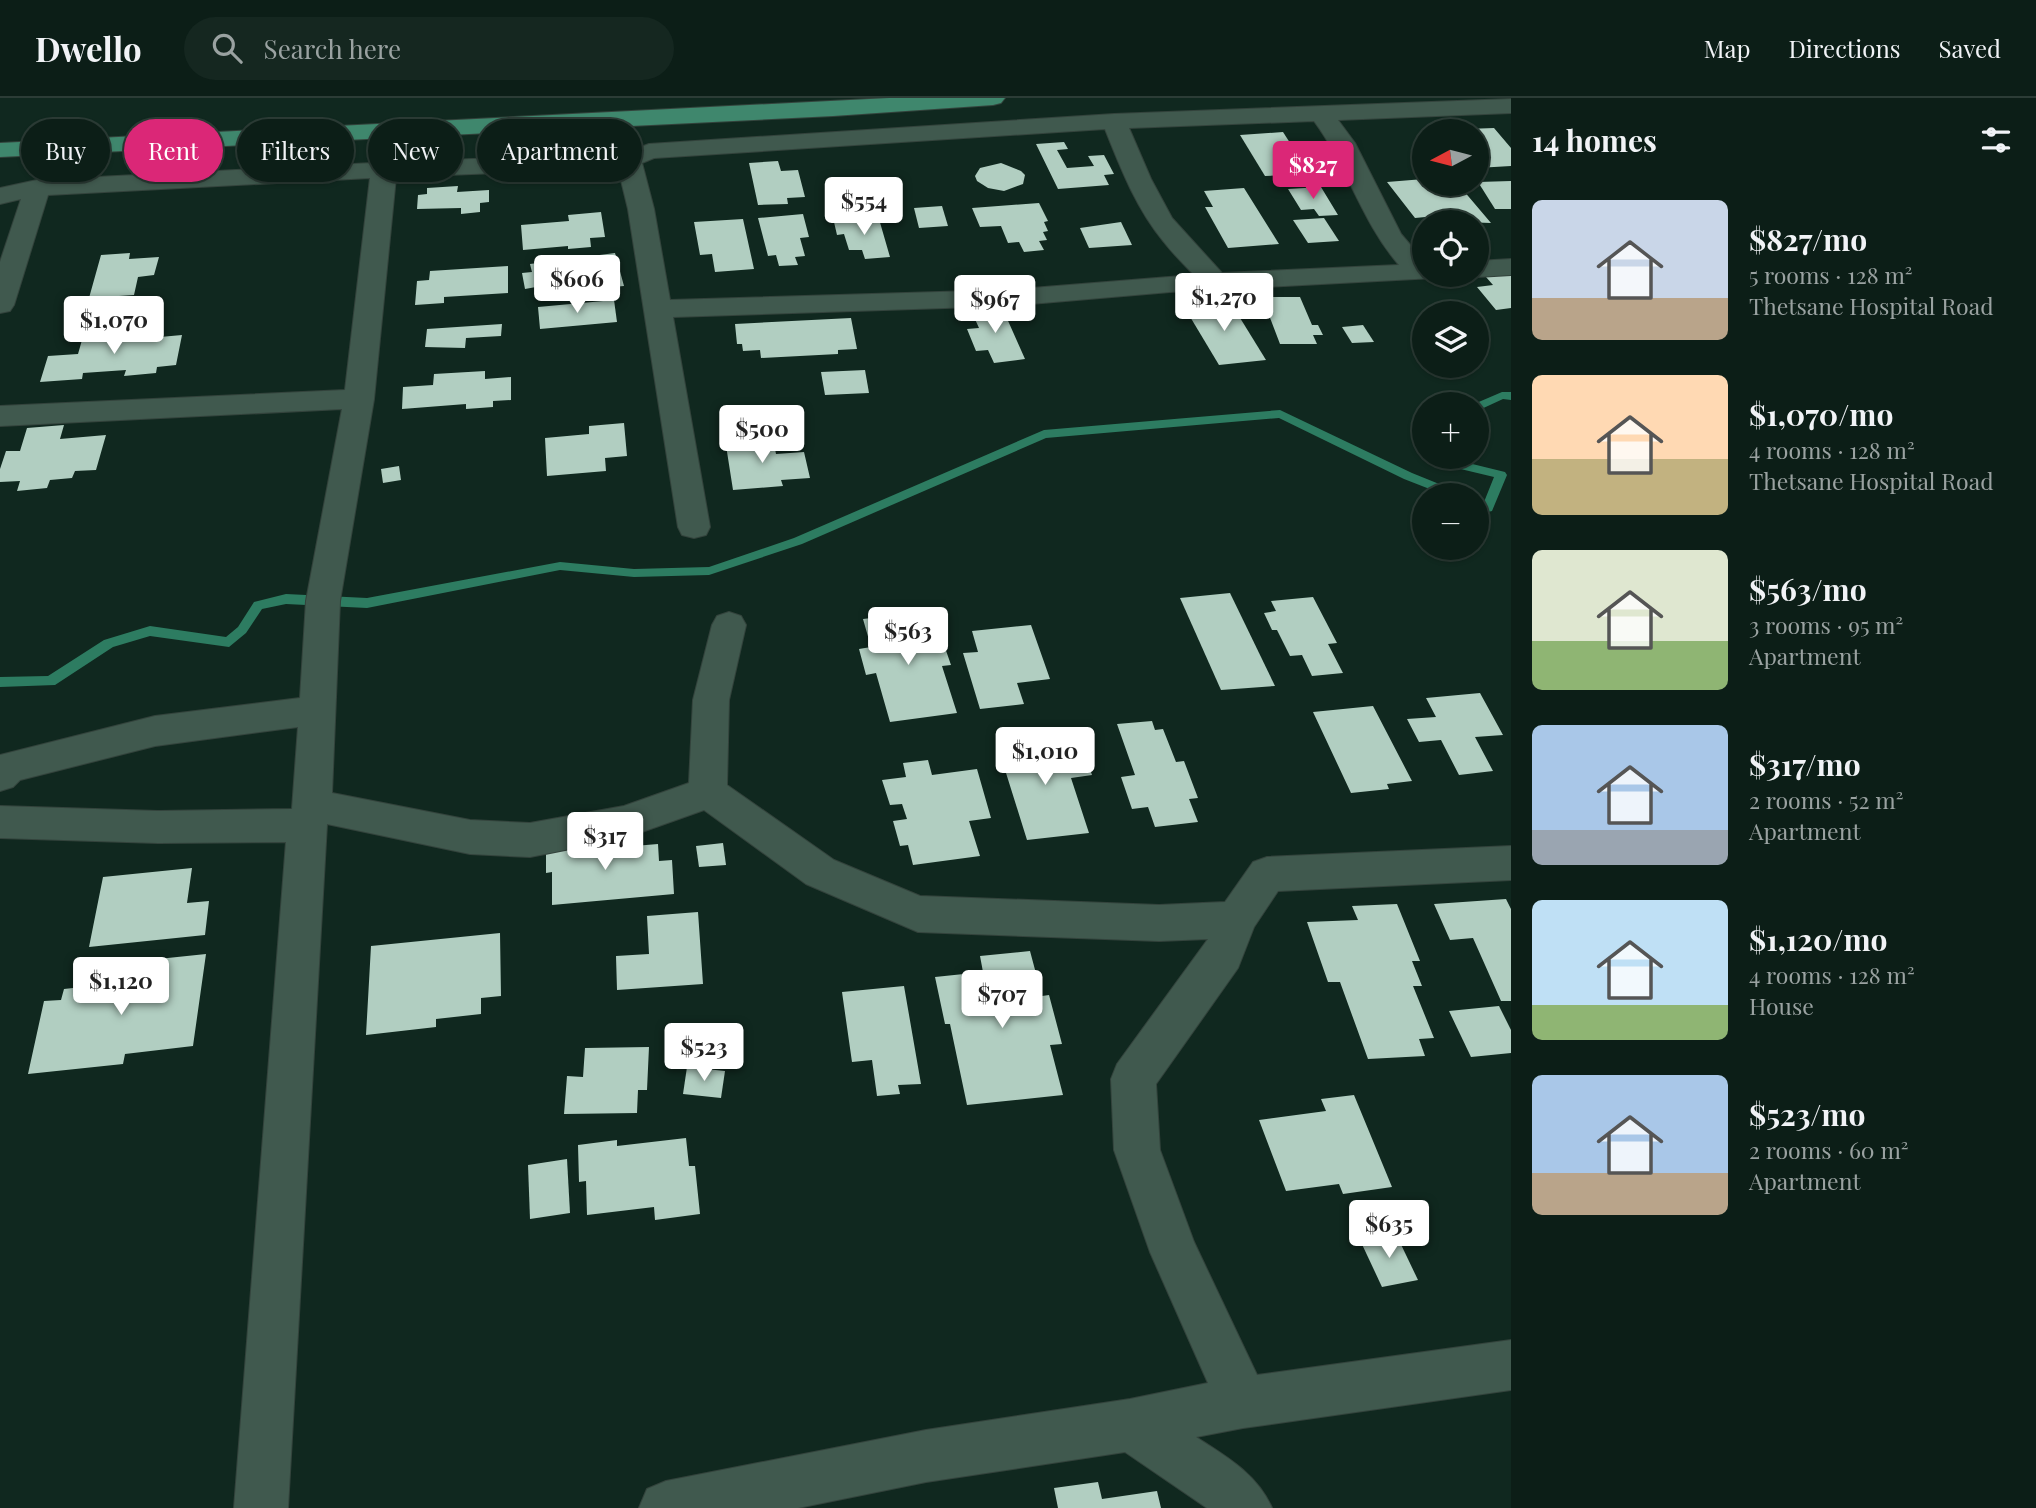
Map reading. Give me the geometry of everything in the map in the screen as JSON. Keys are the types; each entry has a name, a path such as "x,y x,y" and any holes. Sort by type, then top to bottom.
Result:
{"main road":[{"path":"463,128 993,98"},
{"path":"0,150 368,133"}],"street":[{"path":"642,154 649,151 1114,121 1263,106 1322,114 1511,106"},
{"path":"1322,114 1343,143 1389,237 1412,261"},
{"path":"1114,121 1163,223 1170,234 1206,269 1214,282"},
{"path":"0,196 37,188 368,171"},
{"path":"261,1508 323,601 359,399 383,182"},
{"path":"634,182 659,309 694,527"},
{"path":"0,305 37,188"},
{"path":"1489,268 1511,267"},
{"path":"659,309 1006,298 1214,282 1412,272"},
{"path":"0,416 359,399"},
{"path":"708,792 711,700 729,625"},
{"path":"3,770 155,731 317,710"},
{"path":"0,822 158,827 310,815 470,838 530,840 625,822 708,792"},
{"path":"708,792 820,872 918,915 1159,923 1236,919"},
{"path":"1243,1402 1174,1252 1137,1150 1133,1079 1223,955 1236,919 1267,874 1511,863"},
{"path":"666,1508 926,1456 1130,1425 1243,1402 1511,1365"},
{"path":"1130,1425 1217,1481 1245,1508"}],"building":[{"path":"1489,128 1494,128 1511,148 1511,166 1489,167"},
{"path":"1283,132 1310,174 1265,176 1240,135"},
{"path":"1064,142 1068,149 1057,150 1067,168 1094,166 1088,156 1104,155 1114,174 1104,175 1109,185 1058,189 1036,144"},
{"path":"778,161 781,171 798,170 805,197 787,198 788,204 758,205 749,163"},
{"path":"1001,163 1021,171 1025,175 1023,184 1004,191 988,188 977,181 975,176 980,168"},
{"path":"1412,180 1412,196 1468,196 1480,210 1412,210 1412,214 1387,182"},
{"path":"1511,181 1511,209 1495,209 1487,196 1489,196 1489,182"},
{"path":"458,186 457,192 489,190 489,202 480,203 480,212 461,214 461,208 417,209 418,195 427,194 427,188"},
{"path":"1321,187 1338,215 1319,216 1314,209 1301,210 1288,189"},
{"path":"1244,188 1279,244 1228,248 1205,207 1213,207 1204,191"},
{"path":"1039,203 1048,221 1044,222 1048,231 1043,232 1047,240 1039,241 1044,250 1024,252 1019,242 1008,243 1001,226 980,227 972,208"},
{"path":"942,206 948,226 919,228 914,208"},
{"path":"601,212 605,237 590,238 591,247 523,250 521,225 569,221 568,215"},
{"path":"803,214 809,237 800,238 805,256 795,257 798,265 779,266 776,255 768,256 758,218"},
{"path":"1324,218 1339,241 1308,243 1293,220"},
{"path":"743,219 754,269 715,272 712,254 700,255 694,222"},
{"path":"879,219 890,257 865,259 862,250 849,250 844,234 837,235 834,222"},
{"path":"1121,222 1132,245 1089,248 1080,228"},
{"path":"130,253 129,259 159,257 154,275 138,277 134,295 89,298 101,255"},
{"path":"615,253 624,286 537,294 536,287 525,289 522,273 532,272 530,264"},
{"path":"508,266 508,293 444,297 444,303 415,305 417,281 429,280 430,271"},
{"path":"1511,274 1511,308 1496,310 1477,287 1493,285 1489,277"},
{"path":"1251,297 1300,297 1312,325 1318,325 1323,335 1313,335 1317,344 1280,344 1267,310 1256,309"},
{"path":"614,300 617,322 540,329 538,307"},
{"path":"1229,300 1266,360 1219,365 1183,305"},
{"path":"1001,305 1025,359 994,363 988,350 976,351 967,329 979,328 970,308"},
{"path":"851,318 857,349 838,350 838,354 761,358 760,350 743,351 742,344 737,344 735,324"},
{"path":"502,324 501,336 466,338 465,348 425,347 427,329"},
{"path":"1363,325 1374,342 1352,343 1342,327"},
{"path":"140,329 138,339 182,335 176,365 157,367 156,373 124,376 126,370 83,373 82,379 40,382 48,356 78,354 84,333"},
{"path":"865,370 869,393 825,395 821,372"},
{"path":"485,371 485,379 511,377 511,400 493,401 493,407 466,409 466,404 402,409 403,387 433,385 434,374"},
{"path":"624,423 627,456 605,458 606,471 547,476 545,438 589,434 589,426"},
{"path":"64,425 60,439 106,435 96,470 75,471 72,478 50,480 47,488 17,491 20,481 0,482 0,469 6,451 20,451 27,428"},
{"path":"754,437 756,451 775,449 776,454 804,452 810,478 781,480 783,486 733,490 725,439"},
{"path":"399,466 401,480 383,483 381,469"},
{"path":"1230,593 1275,686 1221,690 1180,598"},
{"path":"1313,597 1337,643 1328,644 1343,673 1312,676 1302,655 1290,656 1277,630 1272,630 1264,613 1276,611 1271,601"},
{"path":"921,612 931,641 942,639 951,665 942,666 957,713 890,722 876,673 866,675 859,649 871,647 863,619"},
{"path":"1031,625 1050,679 1017,683 1024,704 980,709 963,653 978,652 972,631"},
{"path":"1480,693 1503,735 1475,737 1493,771 1459,775 1441,740 1419,742 1407,719 1436,717 1426,698"},
{"path":"1373,706 1412,781 1387,784 1389,789 1351,793 1313,712"},
{"path":"1152,721 1155,730 1163,729 1176,762 1184,761 1198,798 1189,799 1198,822 1155,827 1148,807 1132,809 1121,777 1135,775 1117,724"},
{"path":"1039,737 1043,751 1083,747 1092,775 1071,778 1089,833 1027,840 996,741"},
{"path":"928,760 932,775 977,769 991,818 969,821 980,856 913,865 908,845 900,846 893,821 907,819 902,804 890,805 882,780 906,777 903,763"},
{"path":"586,836 586,850 658,844 659,861 672,860 674,894 552,905 552,872 546,873 546,839"},
{"path":"723,843 726,865 699,867 696,846"},
{"path":"192,868 187,903 209,901 205,935 89,947 103,877"},
{"path":"1506,899 1511,909 1511,1001 1501,1001 1473,938 1450,940 1434,904"},
{"path":"1397,904 1420,961 1412,961 1422,986 1413,986 1434,1038 1419,1039 1425,1056 1368,1059 1340,982 1328,982 1307,922 1358,920 1352,906"},
{"path":"698,912 703,984 617,990 616,956 649,954 647,916"},
{"path":"500,933 501,996 481,998 481,1014 436,1019 436,1027 366,1035 371,946"},
{"path":"1030,951 1042,996 1049,995 1062,1044 1050,1045 1063,1095 967,1105 950,1024 945,1024 935,977 983,972 980,956"},
{"path":"206,954 193,1046 125,1054 123,1064 28,1074 44,1001 61,1000 64,989 118,983 121,970 137,968 139,961"},
{"path":"904,986 921,1084 898,1085 900,1094 877,1096 872,1060 852,1062 842,992"},
{"path":"1499,1006 1511,1030 1511,1053 1471,1057 1449,1011"},
{"path":"649,1047 647,1090 638,1090 637,1113 564,1114 567,1076 583,1077 585,1048"},
{"path":"687,1067 725,1071 721,1098 683,1094"},
{"path":"1354,1095 1392,1187 1343,1194 1339,1184 1286,1191 1259,1120 1326,1111 1321,1099"},
{"path":"686,1138 689,1166 695,1166 700,1214 655,1220 654,1207 587,1215 586,1181 579,1182 578,1145 617,1140 617,1146"},
{"path":"567,1159 570,1213 530,1219 528,1165"},
{"path":"1395,1232 1418,1280 1382,1287 1360,1240"},
{"path":"1098,1482 1102,1499 1157,1491 1161,1508 1058,1508 1054,1488"}],"waterway":[{"path":"1489,401 1502,395 1511,396"},
{"path":"0,682 50,681 109,643 150,631 229,642 242,630 258,605 286,599 367,603 560,566 634,573 709,571 798,541 1044,434 1280,414 1425,483"},
{"path":"1476,469 1501,475 1489,505"}]}
